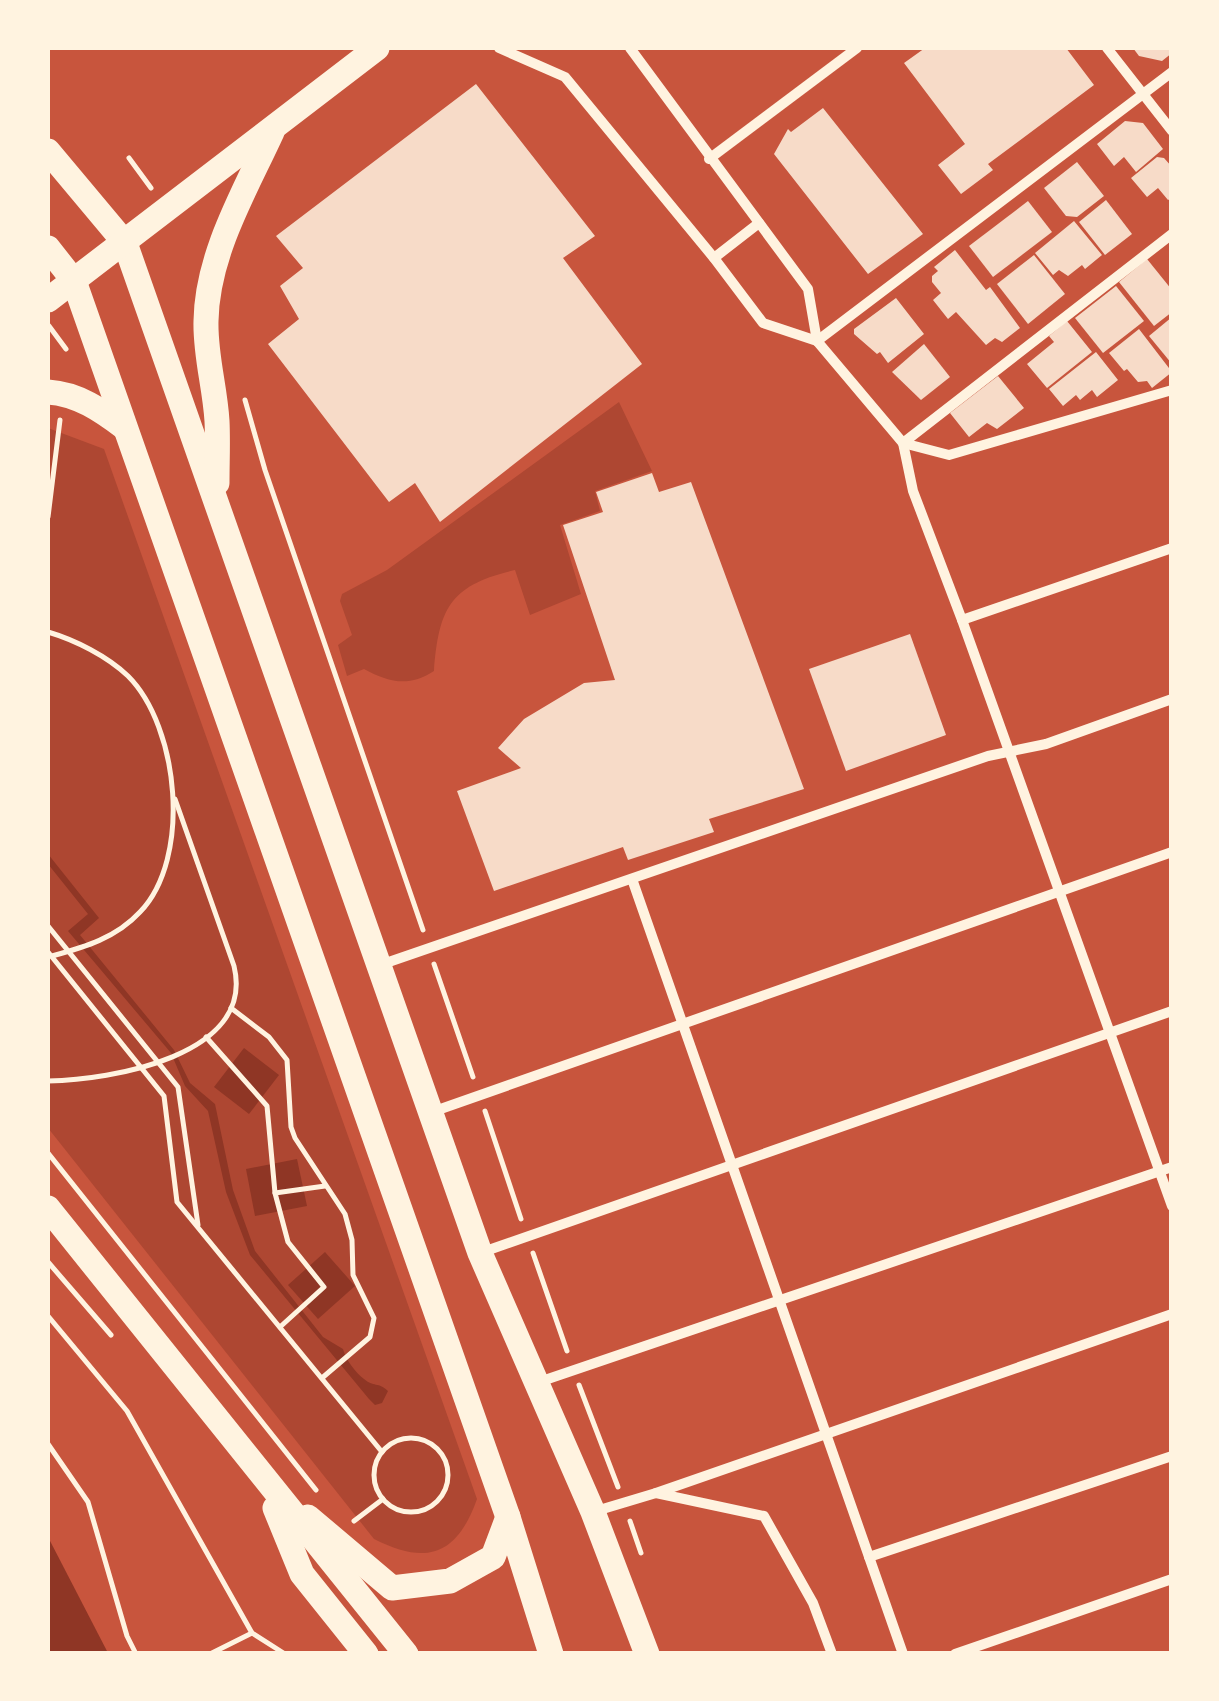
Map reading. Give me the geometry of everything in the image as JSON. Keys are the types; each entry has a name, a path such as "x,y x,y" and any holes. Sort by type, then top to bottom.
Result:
{"main road":[{"path":"48,300 368,50"},
{"path":"216,503 217,420 206,354 212,278 219,250 274,127"},
{"path":"48,151 125,243 480,1253 593,1512 647,1654"},
{"path":"48,248 74,281 508,1517 551,1654"},
{"path":"54,402 65,393 100,409 125,428"},
{"path":"48,1208 406,1654"},
{"path":"263,1480 392,1588 450,1581 493,1557 508,1517"},
{"path":"263,1480 302,1574 366,1654"}],"street":[{"path":"499,48 564,77 763,323 818,341"},
{"path":"630,48 808,289 818,341 903,443 912,492 1110,1032 1166,1169 1172,1206"},
{"path":"709,159 857,48"},
{"path":"1107,48 1172,131"},
{"path":"818,341 1172,72"},
{"path":"714,258 759,222"},
{"path":"903,443 1172,234"},
{"path":"903,443 950,455 1172,390"},
{"path":"962,620 1172,548"},
{"path":"379,966 988,756 1046,744 1172,699"},
{"path":"431,1112 1172,852"},
{"path":"632,879 903,1654"},
{"path":"480,1253 1172,1011"},
{"path":"538,1382 1166,1169"},
{"path":"593,1512 1172,1314"},
{"path":"869,1557 1172,1456"},
{"path":"656,1493 764,1516 813,1602 832,1654"},
{"path":"955,1654 1172,1579"}],"path":[{"path":"48,324 66,348"},
{"path":"48,518 54,402"},
{"path":"265,470 573,1370 643,1560"},
{"path":"48,632 104,658 128,677 148,703 159,726 172,792 238,982 222,1023 191,1049 120,1074 48,1081"},
{"path":"49,954 94,945 141,911 160,883 170,850 172,792"},
{"path":"48,926 178,1086 198,1228"},
{"path":"49,954 164,1096 178,1202 382,1452"},
{"path":"231,1008 260,1029 287,1060 291,1127 349,1225 350,1263 360,1292 371,1307 374,1328 364,1344 322,1378"},
{"path":"206,1037 267,1106 275,1193 288,1242 324,1287 280,1326"},
{"path":"48,1153 321,1496"},
{"path":"275,1193 326,1186"},
{"path":"48,1316 127,1411 252,1633 285,1654"},
{"path":"400,1440 423,1440 440,1452 448,1476 439,1499 418,1511 405,1511 384,1499 374,1476 382,1452 400,1440"},
{"path":"48,1444 88,1502 127,1636 136,1654"},
{"path":"345,1527 384,1499"},
{"path":"210,1654 252,1633"}],"shaded area":[{"path":"619,402 652,471 595,491 600,511 560,525 581,594 530,615 515,570 493,576 476,583 452,602 440,631 434,671 408,681 391,680 364,669 347,676 338,645 352,635 340,601 342,594 387,570"},
{"path":"48,428 104,449 477,1499 460,1533 438,1550 410,1552 374,1539 48,1128"},
{"path":"48,854 99,918 80,935 174,1050 190,1083 215,1104 233,1190 255,1251 323,1337 343,1349 351,1366 364,1379 388,1391 382,1403 375,1405 369,1399 250,1255 226,1192 208,1111 185,1086 171,1053 68,931 88,914 48,864"},
{"path":"244,1048 279,1075 249,1114 214,1087"},
{"path":"297,1159 307,1206 255,1216 246,1169"},
{"path":"325,1252 355,1286 318,1319 288,1285"},
{"path":"48,1537 108,1653 48,1653"}],"building":[{"path":"925,48 1066,48 1094,85 988,164 993,170 961,194 938,165 965,144 904,63"},
{"path":"1133,48 1172,48 1172,53 1162,61 1139,56"},
{"path":"476,84 595,236 563,258 642,364 440,522 415,483 389,502 268,344 299,319 280,286 303,268 276,236"},
{"path":"823,108 923,234 868,274 774,154 788,129 791,132"},
{"path":"1125,121 1143,123 1163,149 1136,172 1124,157 1114,166 1097,144"},
{"path":"1157,157 1164,158 1172,167 1172,198 1168,200 1158,188 1147,197 1131,178"},
{"path":"1077,162 1104,196 1077,217 1066,216 1044,188"},
{"path":"1106,200 1132,234 1105,255 1079,222"},
{"path":"1028,201 1052,232 993,277 969,246"},
{"path":"1074,221 1102,255 1068,276 1059,270 1053,275 1035,253"},
{"path":"955,250 986,290 990,287 1020,328 1002,342 995,338 986,345 956,312 948,319 933,300 941,293 932,282 938,271 934,267"},
{"path":"1034,255 1065,294 1028,324 997,284"},
{"path":"1147,259 1172,290 1172,312 1154,326 1119,282"},
{"path":"1116,286 1144,321 1103,353 1075,318"},
{"path":"896,298 924,334 888,363 880,352 877,354 854,334 854,329"},
{"path":"1172,317 1172,364 1149,336"},
{"path":"1067,321 1092,352 1047,388 1027,364 1054,342 1049,336"},
{"path":"1139,329 1172,372 1152,388 1147,381 1138,382 1127,369 1124,371 1109,353"},
{"path":"924,344 950,377 921,400 892,372"},
{"path":"1096,352 1118,380 1097,397 1092,390 1080,400 1076,395 1063,406 1049,389"},
{"path":"998,376 1024,408 997,429 987,423 969,437 950,413"},
{"path":"652,473 659,492 691,482 804,789 709,819 714,832 628,860 623,847 494,891 457,791 521,768 498,748 524,719 584,683 615,680 563,525 603,512 596,492"},
{"path":"910,634 946,735 846,771 809,669"}]}
